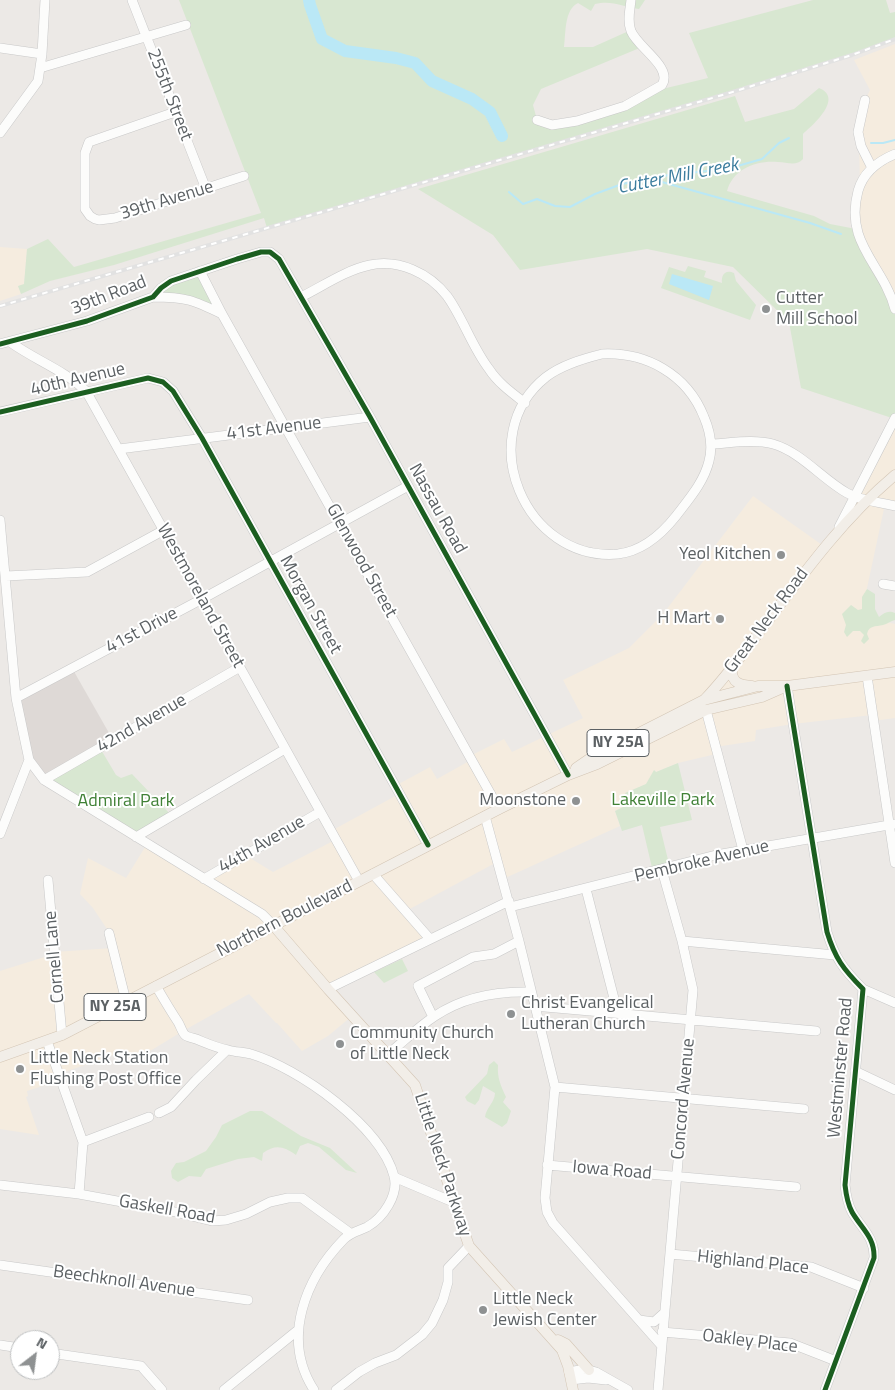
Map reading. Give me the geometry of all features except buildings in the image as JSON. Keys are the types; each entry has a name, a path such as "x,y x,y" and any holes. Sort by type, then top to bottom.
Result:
{"main road":[{"name":"Great Neck Road","path":"705,705 811,563 868,500 895,475"},
{"path":"732,669 732,678 736,682 745,686 758,686"},
{"name":"Northern Boulevard","path":"0,1057 62,1035 428,845 568,775 592,756 705,705 758,686 787,686 895,672"},
{"name":"Northern Boulevard","path":"705,705 762,697 787,686"},
{"name":"Little Neck Parkway","path":"273,925 415,1085 469,1246 551,1336 565,1356 571,1381"},
{"path":"551,1336 566,1344 589,1370"}],"street":[{"path":"0,133 36,86 42,54 46,0"},
{"name":"255th Street","path":"132,0 206,189"},
{"path":"538,120 552,125 577,121 625,106 662,85 665,76 663,69 642,47 631,30 629,19 631,0"},
{"path":"40,68 186,25"},
{"path":"0,48 42,54"},
{"path":"865,100 858,132 861,146 872,168"},
{"name":"39th Avenue","path":"175,112 92,140 87,146 85,153 85,209 90,216 99,220 115,218 244,176"},
{"path":"895,154 872,168 860,187 855,204 856,232 864,250 887,288 895,309"},
{"name":"39th Road","path":"0,344 87,321 153,297 171,281 261,252 270,252 279,259"},
{"name":"Nassau Road","path":"279,259 370,417 568,775"},
{"path":"301,297 355,269 370,265 398,265 418,271 433,282 448,297 488,369 503,386 525,403"},
{"name":"Glenwood Street","path":"200,271 222,314 499,809"},
{"path":"153,297 190,299 222,314"},
{"name":"Westmoreland Street","path":"10,342 34,358 66,374 86,392 359,881"},
{"path":"626,355 643,358 658,365 685,386 701,408 708,425 711,444 707,468 699,485 663,532 654,540 627,552 616,554 580,549 554,536 533,516 519,492 512,464 511,450 513,431 525,403 539,384 558,369 595,356 626,355"},
{"name":"40th Avenue","path":"0,412 148,378 163,382"},
{"name":"Morgan Street","path":"163,382 173,391 202,438 428,845"},
{"name":"41st Avenue","path":"119,449 370,417"},
{"name":"Great Neck Road","path":"836,534 895,418"},
{"path":"711,444 772,444 796,456 847,493 855,497 895,506"},
{"name":"41st Drive","path":"16,698 408,486"},
{"name":"Little Neck Parkway","path":"0,520 16,698 29,760 44,780 264,915 273,925"},
{"path":"6,576 87,572 164,530"},
{"path":"883,584 895,586"},
{"name":"42nd Avenue","path":"44,780 240,668"},
{"path":"867,676 892,824 895,863"},
{"name":"Westminster Road","path":"787,686 827,932 835,955 847,972 863,989 845,1184 846,1198 850,1210 870,1236 874,1258 825,1390"},
{"path":"705,705 743,850"},
{"path":"136,837 285,749"},
{"path":"0,834 29,760"},
{"name":"44th Avenue","path":"204,879 320,812"},
{"path":"485,816 519,941 555,1087 545,1205 549,1217 661,1345"},
{"name":"Pembroke Avenue","path":"328,989 430,939 509,904 586,889 743,850 892,824"},
{"name":"Concord Avenue","path":"658,1390 693,988 662,870"},
{"path":"373,874 430,939"},
{"name":"Cornell Lane","path":"48,880 62,1035"},
{"path":"586,889 618,1014"},
{"path":"109,933 126,1001"},
{"path":"433,1017 418,986 473,957 494,954 519,941"},
{"path":"682,941 835,955"},
{"path":"156,986 185,1035 227,1050 250,1054 299,1075 346,1111 366,1130 385,1155 394,1177 392,1197 380,1216 364,1228 350,1232 329,1256 316,1276 306,1299 298,1330 303,1364 314,1390"},
{"path":"863,989 895,1003"},
{"path":"388,1056 433,1017 451,1006 470,999 505,993 531,992"},
{"path":"534,1006 816,1031"},
{"path":"47,1041 83,1142 78,1194"},
{"path":"159,1113 171,1107 227,1050"},
{"path":"855,1071 895,1090"},
{"path":"555,1087 804,1109"},
{"path":"83,1142 149,1118"},
{"name":"Iowa Road","path":"547,1165 796,1188"},
{"path":"394,1177 453,1202"},
{"name":"Gaskell Road","path":"0,1185 78,1194 171,1211 212,1221 226,1220 246,1214 270,1202 288,1198 302,1198 350,1232"},
{"path":"336,1390 358,1372 396,1355 422,1335 432,1323 443,1300 448,1282 448,1268 469,1246"},
{"name":"Highland Place","path":"670,1254 811,1267 864,1288"},
{"name":"Beechknoll Avenue","path":"0,1265 248,1300"},
{"path":"639,1320 654,1322 664,1312"},
{"path":"224,1390 298,1330"},
{"name":"Oakley Place","path":"662,1332 790,1344 836,1361"},
{"path":"60,1354 141,1366 162,1390"},
{"path":"571,1381 589,1370 628,1390"},
{"path":"571,1381 588,1378 609,1380"}],"shaded area":[{"path":"895,44 895,309 856,231 860,187 859,139 865,100 870,90 854,60"},
{"path":"0,247 27,249 24,285 18,286 21,294 0,301"},
{"path":"895,418 895,506 885,504 861,616 895,624 895,718 873,721 872,715 756,730 755,741 715,747 716,754 678,763 656,772 655,770 646,784 626,793 631,803 615,811 620,826 503,879 497,862 406,911 429,939 329,989 352,1016 328,1036 302,1051 249,994 127,1065 119,1053 59,1074 61,1080 27,1091 28,1096 26,1097 39,1135 0,1129 0,971 54,954 54,952 113,948 109,932 93,908 80,894 88,858 126,878 147,844 204,879 245,855 273,872 335,840 331,831 399,794 395,786 430,767 437,779 471,760 470,756 504,739 512,752 583,718 563,680 629,648 663,614 753,496 825,547"},
{"path":"72,668 113,740 44,780 29,760 16,698"}],"green space":[{"path":"179,0 645,0 639,9 612,3 595,4 591,11 578,3 573,6 566,22 564,47 593,47 631,30 642,47 541,89 533,105 537,120 564,123 654,91 708,78 689,33 813,0 886,0 890,13 895,12 895,39 852,55 472,169 267,228 264,218 114,265 50,281 21,294 18,286 24,284 27,249 48,239 74,267 261,213"},
{"path":"819,88 826,92 828,105 819,118 803,134 803,159 797,163 770,162 754,164 734,177 727,191 814,216 830,224 856,229 895,309 895,419 801,388 789,322 733,267 647,249 520,270 493,235 418,189 735,96 745,122 794,109"},
{"path":"688,266 706,271 704,277 722,283 722,277 726,272 734,273 736,281 756,305 750,320 661,288 669,267 685,272"},
{"path":"200,271 222,314 202,304 153,297 161,288"},
{"path":"867,589 875,594 875,609 879,617 886,612 893,612 895,613 895,620 871,628 867,634 869,639 864,644 861,641 864,635 860,631 853,631 847,637 844,632 846,625 842,614 851,605 858,610 862,609 862,597"},
{"name":"Admiral Park","path":"100,748 116,775 121,778 132,774 172,816 136,837 44,780"},
{"name":"Lakeville Park","path":"678,763 692,820 660,827 670,868 653,872 642,825 622,831 615,811 631,803 625,793 646,784 654,770 656,772"},
{"path":"402,959 408,971 384,983 374,972"},
{"path":"494,1061 498,1065 499,1078 506,1097 503,1102 511,1111 507,1123 502,1127 485,1117 495,1093 483,1086 479,1100 475,1105 467,1101 465,1097 487,1074 489,1065"},
{"path":"250,1111 262,1111 301,1136 330,1148 357,1173 346,1170 319,1147 308,1143 300,1146 296,1155 283,1148 276,1147 263,1153 262,1161 254,1157 238,1159 206,1169 201,1177 189,1176 178,1182 172,1178 171,1171 176,1163 184,1162 206,1151 222,1125"}],"water":[{"path":"672,274 713,286 709,300 669,284"}],"waterway":[{"name":"Cutter Mill Creek","path":"309,0 322,39 345,51 396,58 415,63 432,81 472,99 490,112 502,136"},
{"name":"Cutter Mill Creek","path":"509,192 523,204 537,199 555,206 570,207 595,194 622,184 669,175 727,169 762,159 779,143 789,138"},
{"name":"Cutter Mill Creek","path":"871,143 895,140"},
{"path":"651,179 810,223 841,234"}],"railway":[{"path":"0,306 726,94 852,55 895,39"}],"cycle path":[{"path":"0,344 87,321 153,297 171,281 237,259 261,252 270,252 279,259 370,417 568,775"},
{"path":"0,412 148,378 163,382 173,391 202,438 428,845"},
{"path":"787,686 827,932 840,963 863,989 845,1185 849,1205 870,1238 874,1258 825,1390"}],"place":[{"name":"Cutter Mill School","path":"766,309"},
{"name":"Yeol Kitchen","path":"781,555"},
{"name":"H Mart","path":"720,619"},
{"name":"Moonstone","path":"576,801"},
{"name":"Christ Evangelical Lutheran Church","path":"511,1014"},
{"name":"Community Church of Little Neck","path":"340,1044"},
{"name":"Little Neck Station Flushing Post Office","path":"20,1069"},
{"name":"Little Neck Jewish Center","path":"483,1310"}]}
